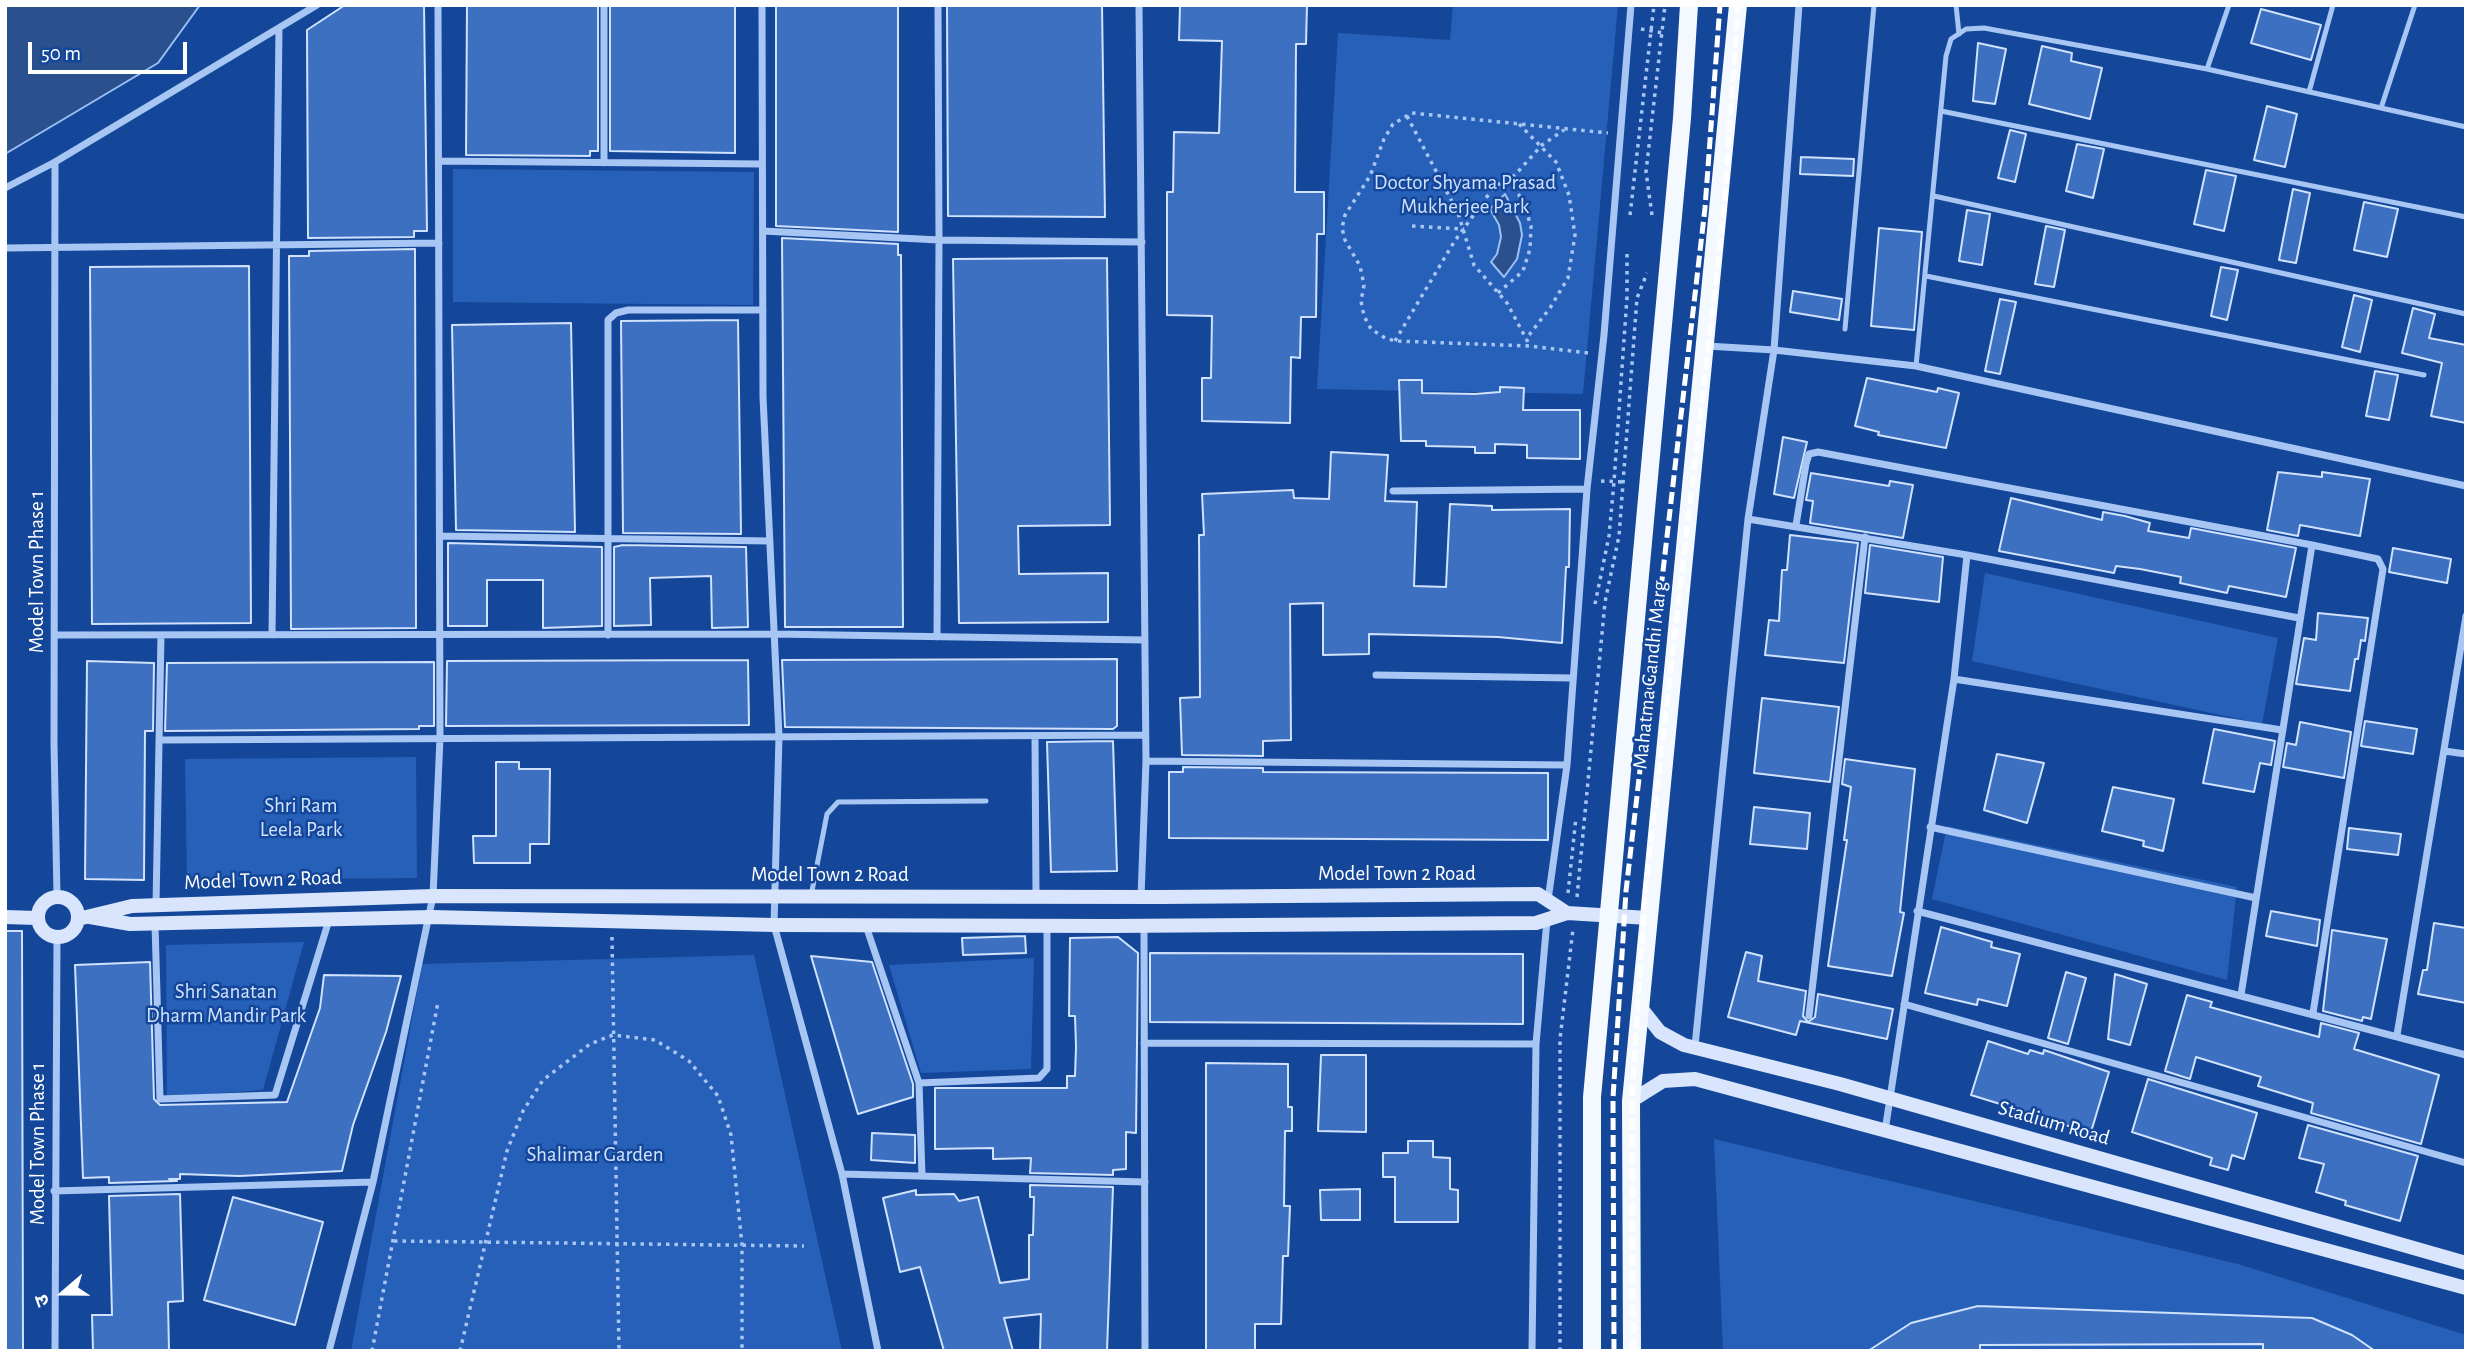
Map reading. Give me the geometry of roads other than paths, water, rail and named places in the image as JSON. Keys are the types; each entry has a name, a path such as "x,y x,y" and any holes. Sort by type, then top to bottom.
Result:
{"main road":[{"name":"Mahatma Gandhi Marg","path":"1592,1351 1592,1097 1682,118 1689,5"},
{"name":"Mahatma Gandhi Marg","path":"1632,1351 1631,1101 1738,5"}],"street":[{"path":"5,188 55,162 317,5"},
{"path":"329,1351 373,1182 431,917 433,896 440,738 438,5"},
{"path":"604,5 604,163"},
{"path":"762,5 762,310 779,736 772,896 774,925 842,1174 878,1351"},
{"path":"937,637 938,5"},
{"path":"1139,5 1146,761 1141,897"},
{"path":"1548,900 1567,765 1587,489 1631,5"},
{"path":"1695,1046 1748,519 1774,350 1799,5"},
{"path":"272,635 279,28"},
{"path":"439,161 762,164"},
{"name":"Model Town Phase 1","path":"55,162 57,896"},
{"path":"763,231 939,240 1142,242"},
{"path":"5,248 439,243"},
{"path":"608,635 608,320 616,313 628,310 762,310"},
{"path":"1706,346 1774,350 1916,366 2466,486"},
{"path":"1796,525 1809,454 1818,452 2378,559 2383,569 2313,1013"},
{"path":"1392,491 1587,489"},
{"path":"1748,519 1967,555 2299,618"},
{"path":"440,536 770,541"},
{"path":"1809,1016 1865,537"},
{"path":"2241,995 2312,545"},
{"path":"1884,1132 1954,679 1967,555"},
{"path":"2397,1035 2466,616"},
{"path":"55,635 774,634 1145,640"},
{"path":"156,905 162,740 161,635"},
{"path":"1377,675 1572,678"},
{"path":"1954,679 2282,730"},
{"path":"162,740 1144,735"},
{"path":"1035,737 1035,897"},
{"path":"2444,751 2466,754"},
{"path":"1146,761 1567,765"},
{"path":"1930,827 2256,898"},
{"name":"Model Town 2 Road","path":"84,918 132,906 433,896 1141,897 1538,894 1570,908"},
{"path":"57,896 67,899 84,918 75,929 57,938 41,928 36,918 47,899 57,896"},
{"path":"1570,908 1609,916 1648,918"},
{"name":"Model Town 2 Road","path":"84,918 155,924 431,917 774,925 1144,926 1536,923 1570,908"},
{"path":"1917,911 2466,1055"},
{"path":"5,917 36,918"},
{"path":"155,924 160,1099 275,1096 329,919"},
{"path":"1532,1351 1536,1044 1547,920"},
{"path":"919,1083 1039,1078 1047,1069 1047,924"},
{"path":"866,925 919,1083 922,1176"},
{"path":"1144,926 1145,1351"},
{"name":"Model Town Phase 1","path":"55,1351 57,938"},
{"path":"1904,1003 2466,1163"},
{"name":"Stadium Road","path":"1641,1008 1660,1031 1674,1040 2466,1263"},
{"path":"1144,1043 1536,1044"},
{"path":"1631,1101 1651,1086 1695,1079 2466,1288"},
{"path":"842,1174 1145,1182"},
{"path":"54,1191 373,1182"}],"lane":[{"path":"1846,330 1874,5"},
{"path":"1956,5 1959,34"},
{"path":"2207,69 2229,5"},
{"path":"2309,92 2333,5"},
{"path":"2381,108 2415,5"},
{"path":"1916,366 1946,56 1951,39 1966,29 1984,27 2207,69 2466,127"},
{"path":"1941,111 2466,217"},
{"path":"1934,196 2466,314"},
{"path":"1926,276 2424,375"},
{"path":"811,896 827,814 838,802 986,801"}],"railway":[{"path":"1614,1351 1613,1098 1626,891 1705,208 1720,5"},
{"path":"1633,1351 1632,1098 1645,893 1724,210 1738,5"}],"park label":[{"name":"Doctor Shyama Prasad Mukherjee Park","path":"1465,195"},
{"name":"Shri Ram Leela Park","path":"301,818"},
{"name":"Shri Sanatan Dharm Mandir Park","path":"226,1004"},
{"name":"Shalimar Garden","path":"595,1155"}]}
